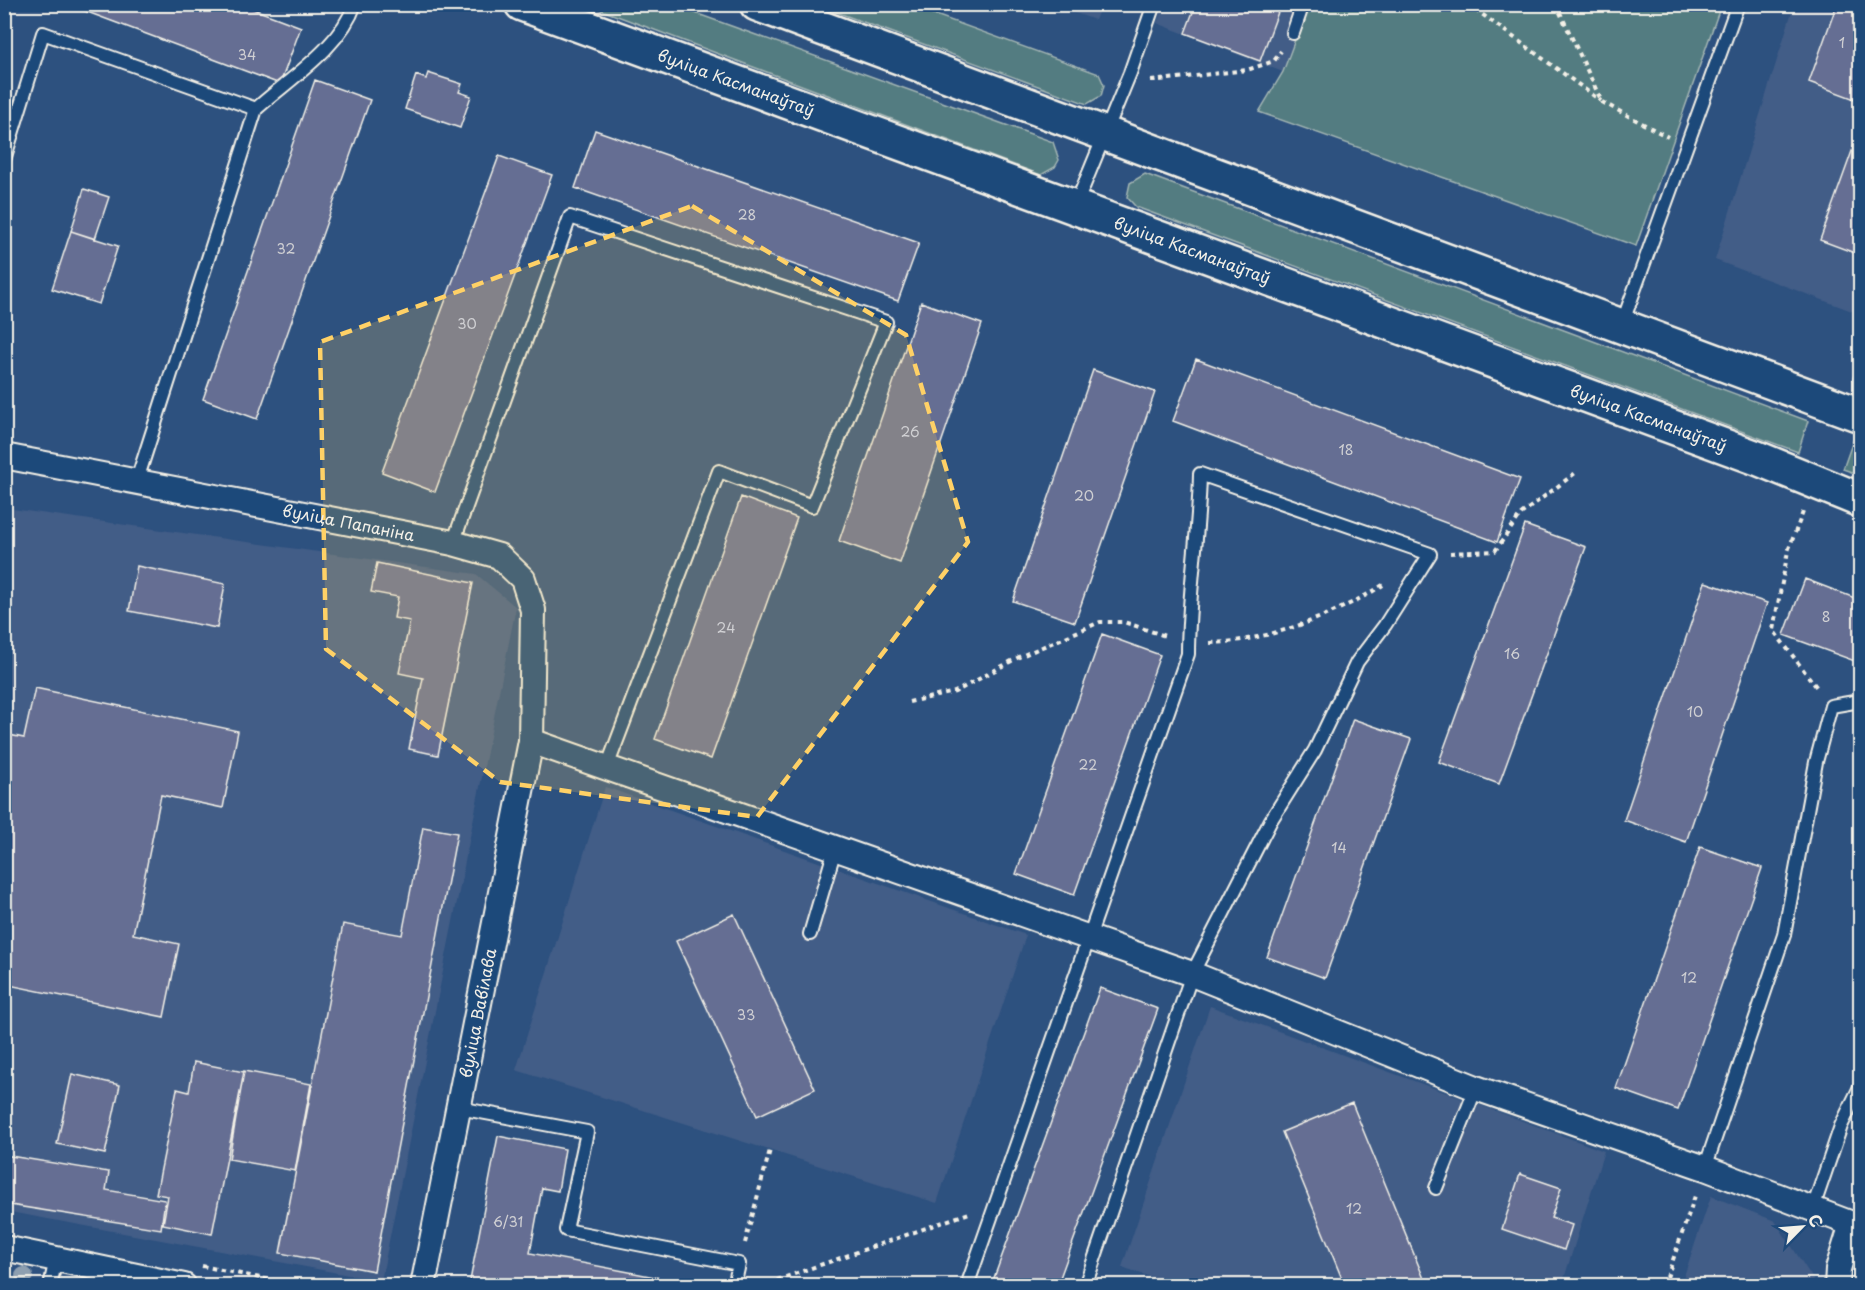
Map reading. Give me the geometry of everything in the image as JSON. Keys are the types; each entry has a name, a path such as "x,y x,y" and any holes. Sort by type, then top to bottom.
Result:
{"main road":[{"name":"вуліца Касманаўтаў","path":"522,4 1757,458 1860,500"},
{"path":"757,4 1622,324 1860,415"}],"street":[{"name":"вуліца Папаніна","path":"4,456 453,543 499,556 523,579 533,610 531,741"},
{"path":"531,741 1192,975 1476,1088 1705,1168 1856,1225 1838,1269 1837,1286"},
{"name":"вуліца Вавілава","path":"423,1286 531,741"},
{"path":"4,1248 184,1286"}],"lane":[{"path":"136,483 256,109 328,45 351,16 355,4"},
{"path":"1074,208 1106,133 1154,4"},
{"path":"1293,33 1303,4"},
{"path":"1622,324 1738,4"},
{"path":"4,160 43,33 256,109"},
{"path":"453,543 570,217 886,322 812,506 719,471 607,767"},
{"path":"967,1286 1188,654 1187,628 1199,514 1200,474 1430,554 1385,625 1357,662 1315,750 1271,820 1192,975 1085,1286"},
{"path":"1705,1168 1784,935 1816,762 1831,706 1860,701"},
{"path":"810,934 835,849"},
{"path":"1813,1208 1841,1126 1860,1087"},
{"path":"1436,1188 1476,1088"},
{"path":"459,1108 587,1132 566,1230 739,1264 734,1286"},
{"path":"50,1286 56,1259"}],"path":[{"path":"1468,4 1602,102 1688,147"},
{"path":"1556,4 1602,102"},
{"path":"1151,81 1247,70 1274,61 1293,33"},
{"path":"1854,381 1860,361"},
{"path":"1430,554 1495,551 1521,514 1578,471"},
{"path":"1804,510 1788,551 1773,630 1831,706"},
{"path":"739,1264 770,1150"},
{"path":"1664,1286 1705,1168"},
{"path":"760,1286 995,1204"}],"highlighted area":[{"path":"692,206 906,335 968,542 757,817 500,782 326,649 320,342"}],"shaded area":[{"path":"1053,5 1101,5 1095,20"},
{"path":"1164,5 1308,5 1283,72 1157,23"},
{"path":"1794,5 1860,5 1860,314 1715,260"},
{"path":"5,508 476,574 516,607 381,1281 5,1211"},
{"path":"605,787 1026,935 937,1203 516,1070"},
{"path":"1210,1006 1604,1151 1562,1285 1176,1286 1122,1267"},
{"path":"1711,1196 1775,1221 1817,1285 1681,1285"}],"green space":[{"path":"588,5 673,5 1053,142 1059,160 1055,167 1041,175"},
{"path":"817,5 908,5 1099,74 1104,85 1101,96 1087,104"},
{"path":"1308,5 1721,5 1636,246 1259,112 1283,72"},
{"path":"1145,174 1808,421 1798,452 1136,207 1127,197 1130,183"},
{"path":"1854,438 1860,440 1860,475 1843,469"}],"building":[{"path":"66,4 240,4 301,27 280,84"},
{"path":"1196,4 1281,4 1260,61 1185,33"},
{"path":"1837,4 1860,4 1860,101 1809,82"},
{"path":"428,73 462,84 459,92 471,96 460,128 405,109 416,75 426,79"},
{"path":"315,80 370,100 257,419 203,399"},
{"path":"1860,129 1860,255 1820,240"},
{"path":"595,130 919,243 898,301 575,188"},
{"path":"499,156 552,175 435,492 382,472"},
{"path":"84,189 109,197 95,239 71,231"},
{"path":"71,231 118,246 99,304 52,289"},
{"path":"921,302 982,324 900,563 839,541"},
{"path":"1196,359 1520,479 1497,542 1173,421"},
{"path":"1093,370 1155,392 1075,622 1013,601"},
{"path":"741,497 797,518 711,759 655,739"},
{"path":"1525,525 1586,547 1499,784 1439,762"},
{"path":"377,563 473,583 438,755 409,749 423,678 399,673 410,621 394,618 398,597 371,592"},
{"path":"137,566 225,584 217,628 129,611"},
{"path":"1805,579 1860,600 1860,663 1784,635"},
{"path":"1705,582 1767,603 1686,842 1624,820"},
{"path":"1102,634 1160,655 1074,895 1016,874"},
{"path":"35,688 238,731 223,808 161,795 133,934 179,944 164,1017 4,984 4,734 24,738"},
{"path":"1353,719 1411,739 1325,978 1267,957"},
{"path":"423,827 457,833 374,1271 280,1253 343,924 402,935"},
{"path":"1700,847 1762,868 1678,1110 1616,1088"},
{"path":"734,914 815,1089 757,1116 676,941"},
{"path":"1100,988 1158,1009 1057,1286 991,1286"},
{"path":"194,1062 244,1072 212,1234 163,1224 168,1196 156,1194 177,1089 189,1092"},
{"path":"244,1071 311,1084 295,1171 229,1159"},
{"path":"72,1074 120,1085 105,1154 57,1144"},
{"path":"1352,1103 1427,1286 1345,1286 1282,1132"},
{"path":"498,1136 565,1149 558,1191 542,1188 530,1253 702,1286 469,1286"},
{"path":"4,1155 109,1172 106,1190 165,1200 161,1229 4,1204"},
{"path":"1520,1174 1561,1188 1551,1218 1572,1225 1564,1250 1502,1229"}]}
